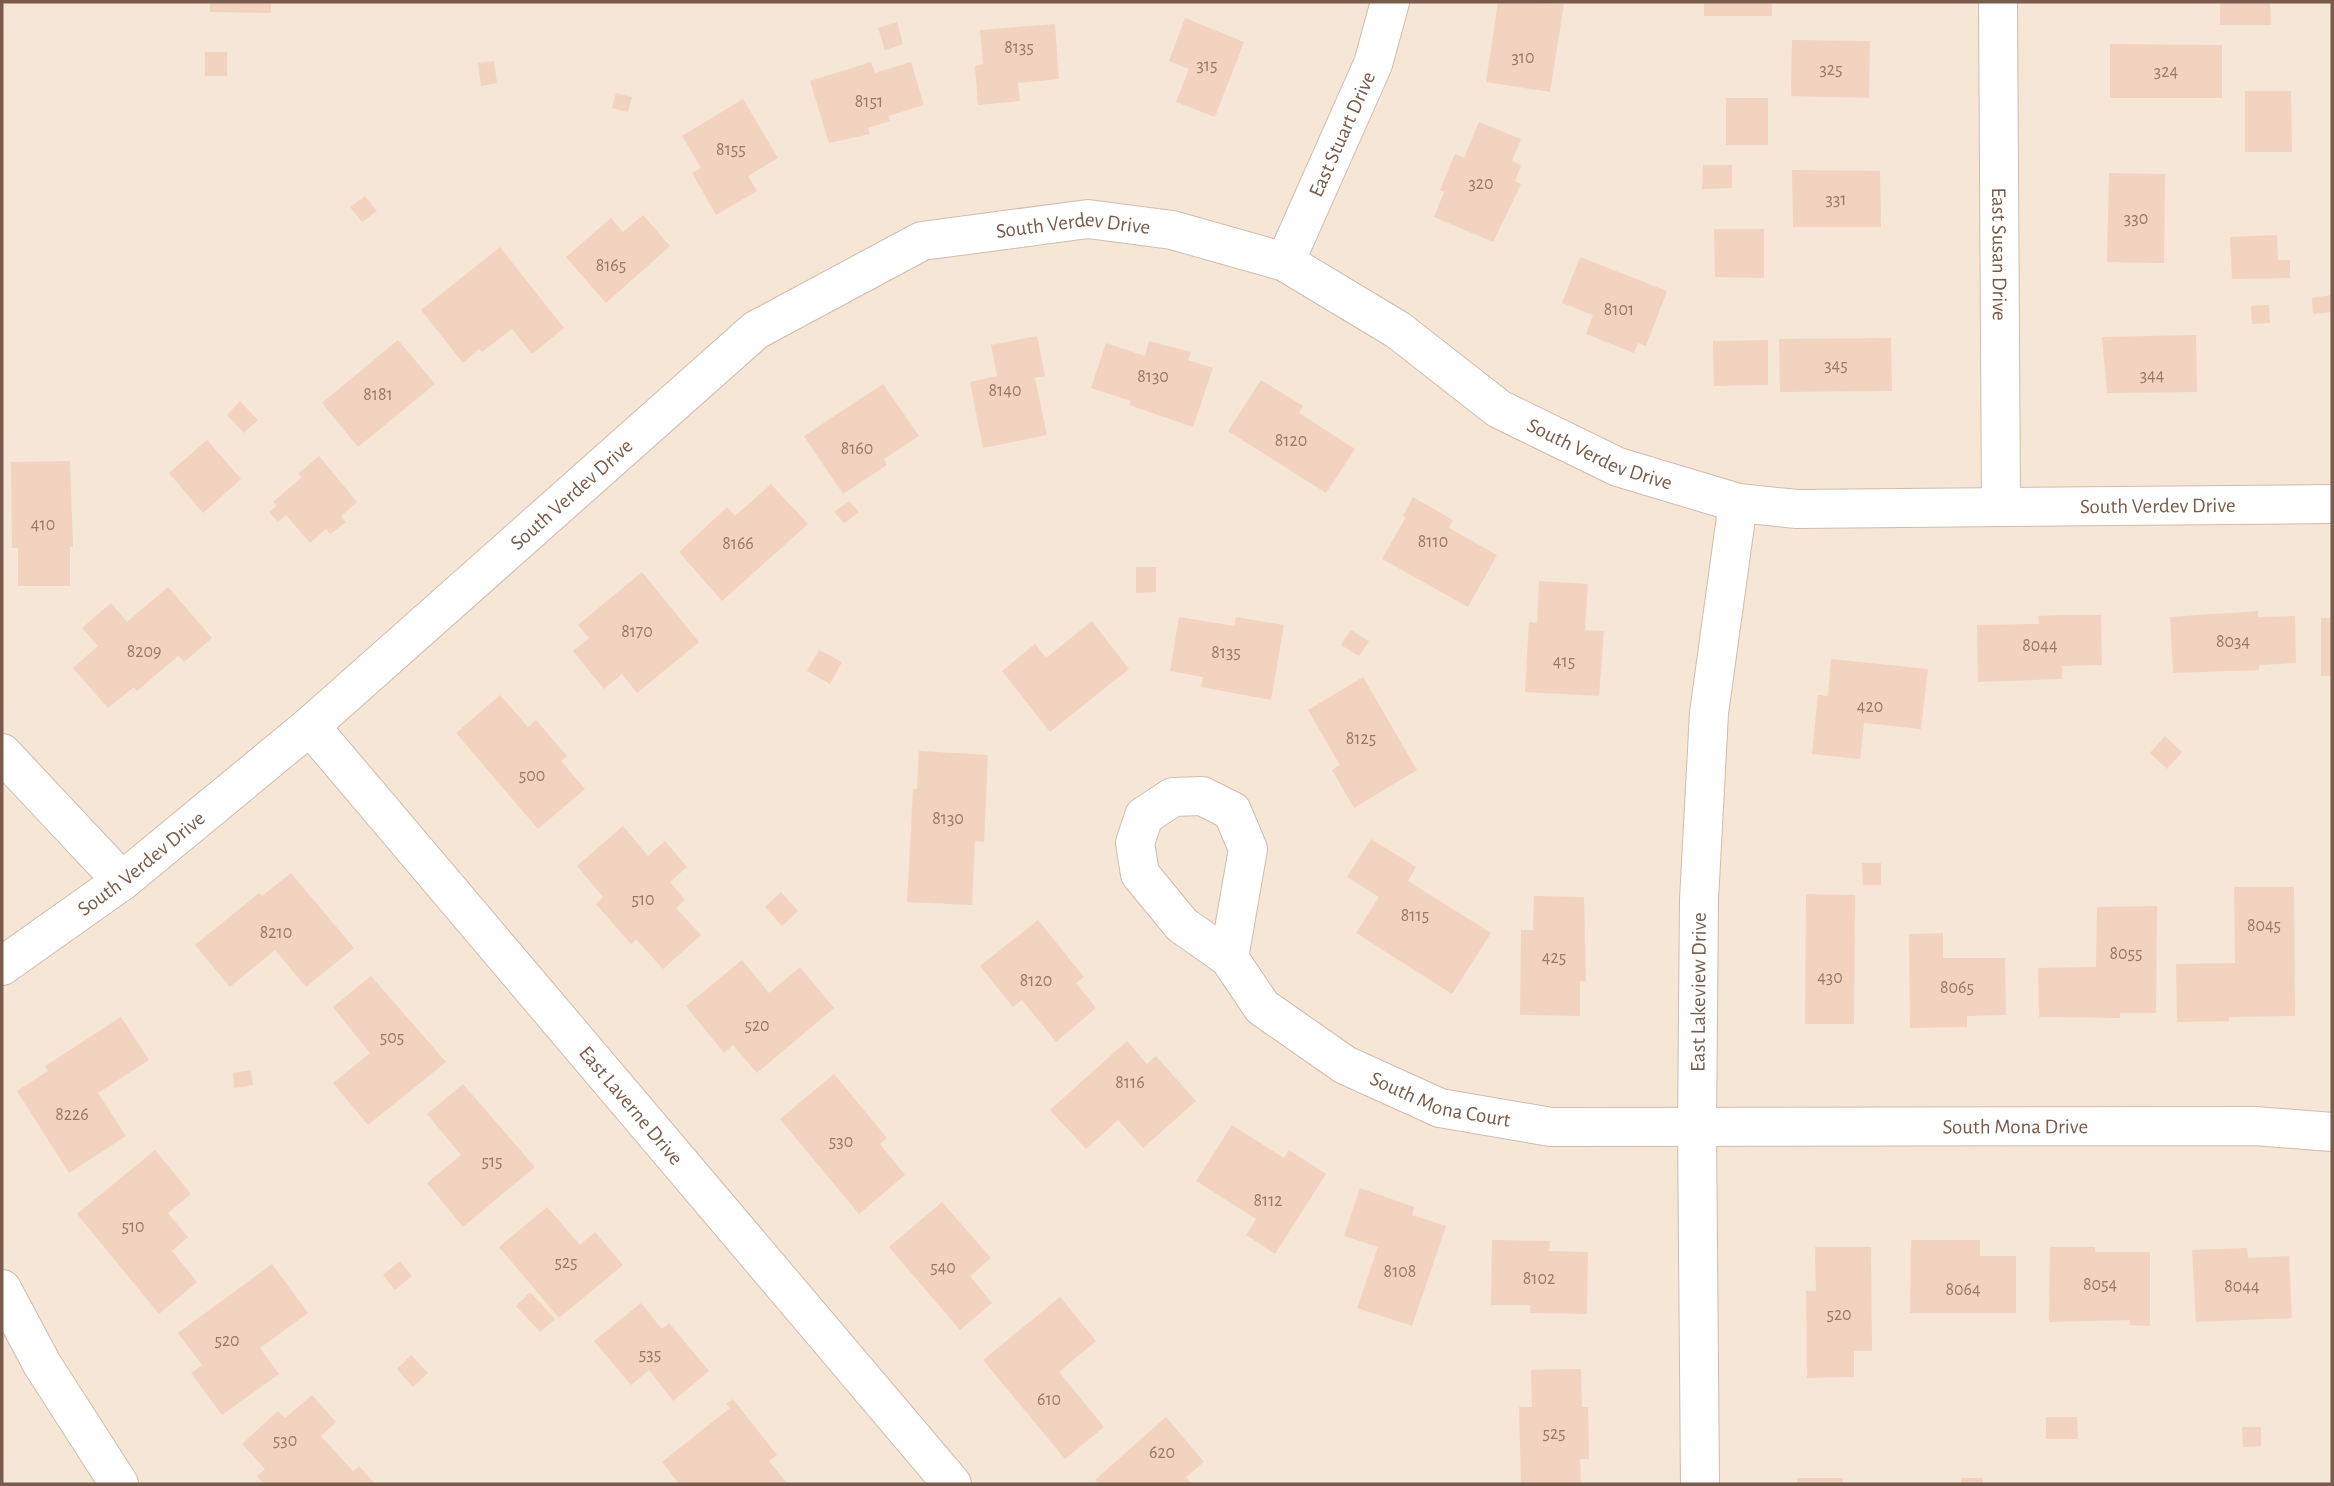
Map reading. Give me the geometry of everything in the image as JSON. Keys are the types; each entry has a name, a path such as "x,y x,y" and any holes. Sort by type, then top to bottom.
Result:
{"street":[{"name":"East Stuart Drive","path":"1285,262 1373,64 1390,2"},
{"name":"East Susan Drive","path":"1998,2 2001,507"},
{"name":"South Verdev Drive","path":"2,966 122,881 310,726 756,330 922,241 1088,219 1172,230 1285,262 1398,330 1499,409 1618,467 1738,503 1797,509 2332,504"},
{"name":"East Lakeview Drive","path":"1700,1484 1697,1128 1699,900 1709,713 1738,503"},
{"name":"East Laverne Drive","path":"310,726 952,1484"},
{"path":"2,753 122,881"},
{"name":"South Mona Court","path":"1229,958 1262,1007 1345,1065 1440,1108 1551,1127 1697,1128"},
{"name":"South Mona Drive","path":"1697,1128 2255,1126 2332,1132"},
{"path":"2,1289 43,1364 119,1484"}],"shaded area":[{"path":"2,2 2332,2 2332,1484 2,1484"}],"building":[{"path":"210,2 271,2 271,13 210,12"},
{"path":"1498,2 1564,4 1550,92 1486,82"},
{"path":"1704,2 1772,2 1772,16 1704,16"},
{"path":"2220,2 2270,2 2271,25 2220,25"},
{"path":"1185,18 1244,42 1215,117 1176,102 1189,69 1169,61"},
{"path":"897,22 903,44 885,50 878,28"},
{"path":"1055,24 1059,79 1018,83 1020,101 978,105 975,66 983,64 980,30"},
{"path":"1792,40 1870,41 1869,98 1791,96"},
{"path":"2110,44 2222,45 2222,98 2110,98"},
{"path":"205,52 227,52 227,76 205,76"},
{"path":"494,61 497,83 481,86 478,63"},
{"path":"871,62 875,73 911,62 924,105 888,116 890,121 868,128 870,134 829,143 810,81"},
{"path":"2245,91 2291,91 2292,152 2245,152"},
{"path":"616,93 632,97 628,112 612,108"},
{"path":"1726,98 1768,98 1768,145 1726,145"},
{"path":"743,99 778,158 748,176 757,191 716,215 692,173 701,168 682,136"},
{"path":"1479,122 1521,139 1512,161 1521,165 1515,181 1521,184 1493,242 1434,217 1444,192 1440,190 1455,154 1464,158"},
{"path":"1703,165 1732,165 1732,188 1702,189"},
{"path":"1792,170 1880,171 1881,227 1793,227"},
{"path":"2109,173 2165,174 2164,263 2107,262"},
{"path":"365,196 377,211 362,222 350,207"},
{"path":"643,215 670,246 606,303 566,257 611,218 623,232"},
{"path":"1714,229 1764,229 1764,278 1715,277"},
{"path":"2277,235 2278,260 2290,260 2290,278 2232,279 2230,237"},
{"path":"500,247 564,328 532,354 512,329 482,352 479,349 463,363 421,310"},
{"path":"1580,257 1667,291 1646,346 1638,343 1634,353 1586,334 1593,315 1562,303"},
{"path":"2332,295 2332,312 2313,314 2312,298"},
{"path":"2269,305 2270,323 2252,324 2251,306"},
{"path":"2196,335 2197,392 2107,393 2102,337"},
{"path":"1037,336 1045,376 1035,378 1047,435 983,448 970,382 997,376 991,345"},
{"path":"1891,338 1892,391 1780,392 1779,339"},
{"path":"398,340 435,384 358,447 322,403"},
{"path":"1768,340 1768,385 1714,386 1713,341"},
{"path":"1149,341 1191,352 1188,360 1213,368 1193,427 1129,405 1131,401 1091,388 1106,343 1145,356"},
{"path":"1261,380 1303,406 1299,413 1355,449 1326,493 1228,431"},
{"path":"883,384 919,436 884,459 887,465 843,494 804,436"},
{"path":"240,401 258,420 244,433 227,415"},
{"path":"207,440 241,479 203,513 169,473"},
{"path":"319,456 357,502 341,516 346,522 330,534 326,529 310,543 286,515 278,522 269,512 277,506 273,502 302,477 298,474"},
{"path":"70,461 73,547 70,547 70,586 18,586 18,548 12,548 11,462"},
{"path":"771,484 808,524 722,601 679,552 727,507 735,516"},
{"path":"1413,497 1453,520 1449,528 1497,555 1468,607 1382,559 1406,517 1403,516"},
{"path":"849,501 859,512 844,523 834,512"},
{"path":"1136,567 1156,567 1156,592 1136,593"},
{"path":"642,572 699,642 637,693 622,674 604,689 573,651 589,638 578,625"},
{"path":"1539,581 1588,584 1585,630 1604,631 1599,696 1525,692 1529,622 1537,623"},
{"path":"168,587 212,638 184,662 178,656 137,691 134,687 108,708 73,668 98,646 82,628 111,603 127,622"},
{"path":"2258,611 2258,617 2295,616 2296,663 2259,665 2259,670 2173,673 2170,617"},
{"path":"2101,615 2102,665 2062,666 2062,679 1978,682 1977,625 2039,624 2038,616"},
{"path":"1179,617 1235,626 1236,617 1284,625 1271,700 1201,687 1203,677 1170,671"},
{"path":"2321,618 2332,618 2332,676 2321,676"},
{"path":"1092,621 1129,669 1050,732 1002,671 1035,644 1046,658"},
{"path":"1351,630 1369,641 1359,656 1341,645"},
{"path":"819,650 842,662 830,684 807,671"},
{"path":"1831,659 1928,669 1921,729 1864,723 1860,759 1812,754 1818,695 1828,696"},
{"path":"1363,677 1417,770 1354,808 1332,770 1340,765 1308,710"},
{"path":"500,695 528,727 536,720 567,756 561,761 585,789 538,829 456,733"},
{"path":"2165,736 2182,752 2167,769 2150,753"},
{"path":"919,751 988,755 984,842 975,841 972,905 907,902 913,789 917,789"},
{"path":"623,826 648,856 665,841 687,867 670,882 685,900 676,908 701,935 663,969 636,939 631,944 596,904 603,897 577,866"},
{"path":"1371,839 1416,867 1408,881 1491,933 1452,994 1356,933 1379,897 1347,877"},
{"path":"1862,863 1881,863 1881,885 1863,885"},
{"path":"291,873 354,948 306,987 275,950 230,987 195,945 259,893 262,896"},
{"path":"2234,887 2294,887 2295,1016 2229,1017 2229,1021 2177,1022 2176,964 2235,963"},
{"path":"781,892 798,911 782,926 765,907"},
{"path":"1806,894 1855,895 1854,1024 1805,1024"},
{"path":"1534,896 1584,897 1586,982 1580,981 1580,1016 1520,1015 1521,930 1533,930"},
{"path":"2157,906 2156,1013 2120,1013 2120,1018 2039,1017 2038,968 2096,967 2097,907"},
{"path":"1038,920 1084,977 1076,983 1096,1008 1056,1042 1022,1000 1013,1007 980,966"},
{"path":"1943,933 1943,958 2005,958 2006,1015 1967,1016 1967,1027 1910,1028 1909,934"},
{"path":"742,960 769,993 800,967 834,1008 757,1073 733,1045 724,1053 686,1006"},
{"path":"371,976 446,1062 368,1125 333,1083 370,1053 333,1007"},
{"path":"121,1017 149,1060 98,1093 126,1136 69,1173 17,1091 48,1071 45,1066"},
{"path":"1127,1041 1147,1064 1156,1056 1196,1101 1143,1148 1118,1120 1086,1149 1050,1110"},
{"path":"251,1070 253,1085 234,1088 233,1073"},
{"path":"834,1074 887,1138 880,1144 905,1175 859,1214 780,1119"},
{"path":"463,1084 535,1167 463,1227 427,1183 461,1155 427,1114"},
{"path":"1232,1125 1284,1158 1289,1150 1326,1174 1275,1254 1246,1235 1256,1219 1196,1181"},
{"path":"155,1150 191,1194 168,1213 188,1237 172,1251 197,1282 159,1314 77,1214"},
{"path":"1360,1188 1414,1207 1412,1215 1446,1226 1412,1326 1357,1308 1378,1247 1344,1236"},
{"path":"942,1202 991,1258 970,1276 992,1303 960,1330 889,1247"},
{"path":"547,1207 580,1245 595,1232 623,1265 559,1318 499,1247"},
{"path":"1492,1240 1550,1241 1549,1251 1588,1252 1587,1314 1530,1313 1530,1305 1491,1305"},
{"path":"1911,1240 1980,1240 1980,1256 2016,1256 2016,1313 1910,1313"},
{"path":"1815,1247 1871,1247 1872,1351 1854,1351 1854,1377 1807,1378 1806,1291 1816,1291"},
{"path":"2050,1247 2095,1247 2095,1252 2150,1252 2150,1326 2129,1325 2130,1320 2049,1322"},
{"path":"2247,1248 2248,1258 2289,1256 2292,1318 2196,1322 2192,1250"},
{"path":"400,1261 412,1276 395,1290 383,1275"},
{"path":"272,1264 308,1313 260,1348 279,1374 222,1415 191,1373 202,1365 178,1333"},
{"path":"530,1292 555,1319 540,1332 516,1306"},
{"path":"1060,1297 1096,1341 1059,1372 1104,1427 1065,1459 983,1360"},
{"path":"641,1303 662,1329 669,1323 709,1371 673,1401 649,1370 631,1385 594,1341"},
{"path":"411,1355 428,1373 413,1387 397,1369"},
{"path":"1581,1369 1582,1407 1588,1407 1589,1459 1580,1459 1581,1484 1521,1484 1519,1407 1532,1407 1531,1370"},
{"path":"312,1395 336,1422 321,1436 353,1471 359,1466 375,1484 264,1484 257,1476 265,1469 242,1444 278,1411 285,1418"},
{"path":"733,1399 777,1455 769,1461 788,1484 679,1484 662,1462 730,1408 726,1404"},
{"path":"1166,1417 1204,1462 1186,1477 1192,1484 1099,1484 1095,1480"},
{"path":"2046,1417 2077,1417 2078,1439 2046,1439"},
{"path":"2242,1427 2261,1427 2261,1446 2243,1447"},
{"path":"1797,1478 1843,1478 1843,1484 1797,1484"},
{"path":"1961,1478 1983,1478 1983,1484 1961,1484"}]}
